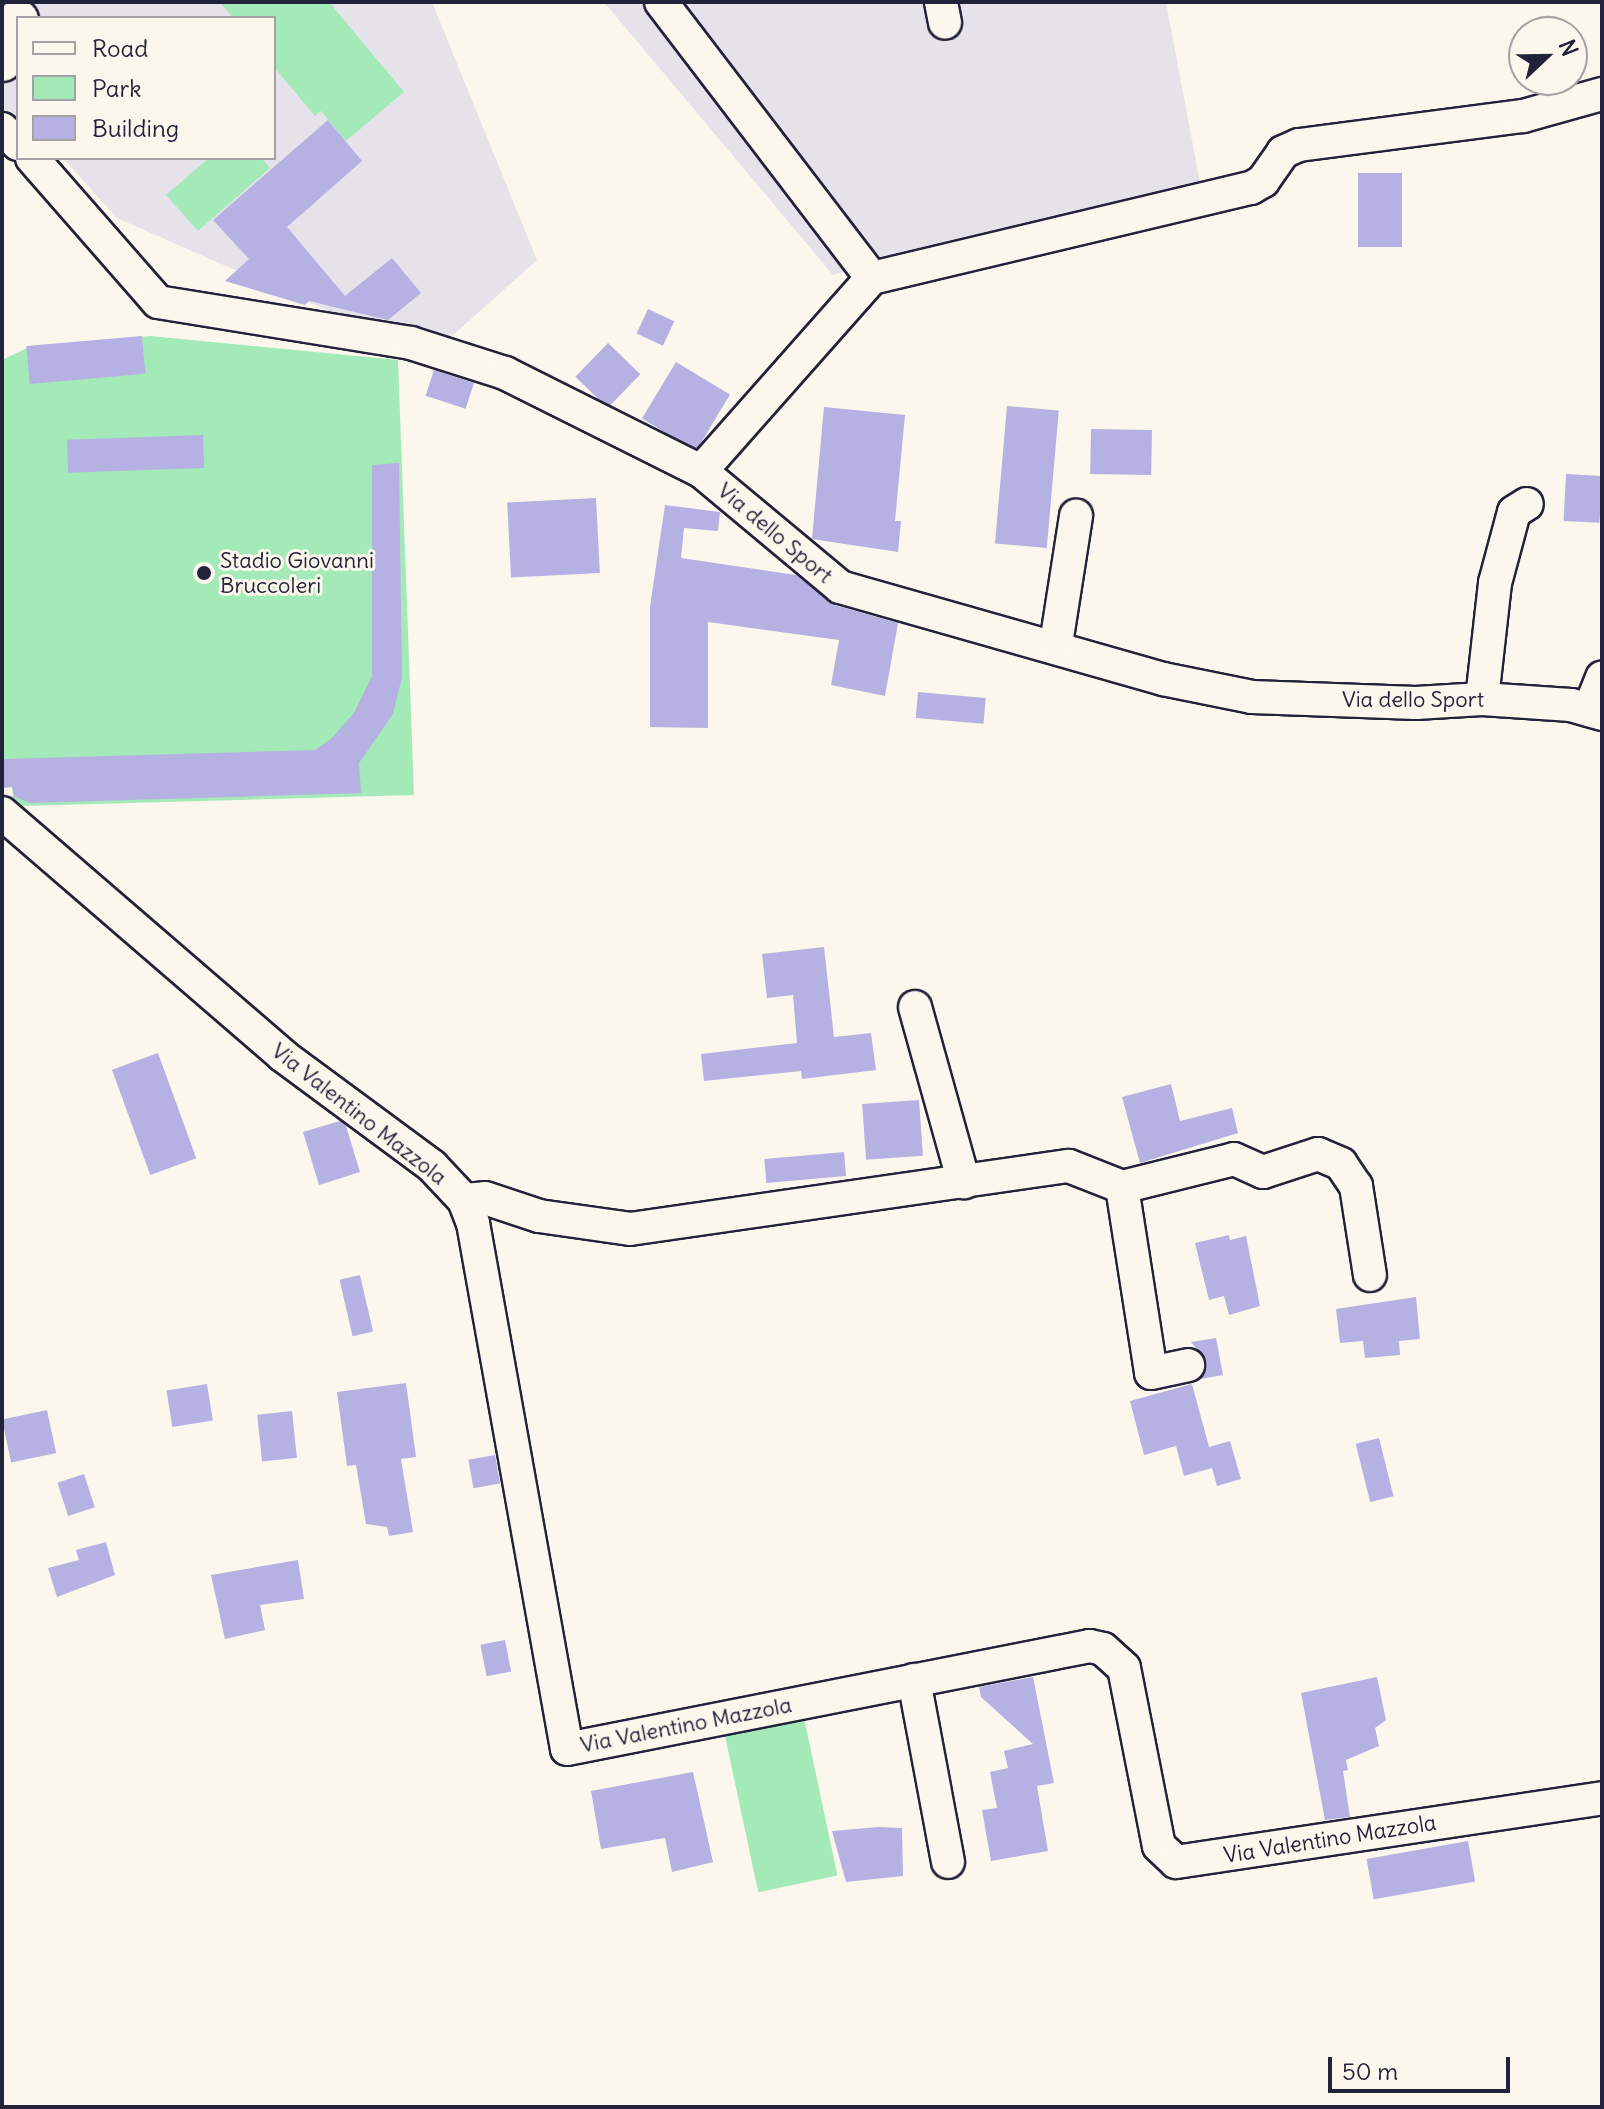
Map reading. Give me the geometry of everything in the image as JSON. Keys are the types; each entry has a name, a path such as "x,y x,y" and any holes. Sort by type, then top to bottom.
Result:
{"main road":[{"path":"2,61 16,24"}],"street":[{"path":"661,2 872,278"},
{"path":"701,471 872,278 1251,188 1263,181 1283,152 1299,145 1523,116 1602,94"},
{"name":"Via dello Sport","path":"34,160 158,302 294,322 458,355 505,373 701,471 840,587 1056,644 1163,679 1252,697 1416,703 1482,699 1596,712"},
{"path":"1482,699 1495,583 1514,512 1527,504"},
{"path":"1056,644 1076,516"},
{"path":"1596,712 1602,678"},
{"name":"Via Valentino Mazzola","path":"2,813 282,1055 432,1166 464,1200 473,1223 567,1749 1090,1646 1103,1649 1124,1668 1132,1690 1159,1846 1165,1858 1176,1862 1602,1798"},
{"path":"915,1007 964,1182"},
{"path":"464,1200 485,1198 539,1216 630,1229 1069,1166 1122,1187 1234,1159 1263,1172 1318,1154 1329,1157 1356,1186 1370,1275"},
{"path":"1122,1187 1151,1373 1188,1365"},
{"path":"914,1680 948,1862"}],"shaded area":[{"path":"2,2 432,2 537,260 451,337 328,311 117,218 65,160 276,160 276,16 16,16 16,124 2,116"},
{"path":"604,2 1166,2 1200,183 833,275"}],"green space":[{"path":"220,2 329,2 404,92 346,141 321,111 315,116 276,69 276,16 231,16"},
{"path":"207,160 263,160 270,168 198,231 166,195"},
{"name":"Stadio Giovanni Bruccoleri","path":"150,336 398,360 414,795 22,806 13,798 12,787 2,788 2,360 27,348"},
{"path":"804,1718 837,1875 758,1892 725,1735"}],"building":[{"path":"328,120 362,161 287,227 345,296 392,258 421,293 388,320 309,301 305,305 225,281 249,259 213,220"},
{"path":"1358,173 1402,173 1402,247 1358,247"},
{"path":"648,309 674,321 663,346 637,333"},
{"path":"142,336 145,374 30,384 26,346"},
{"path":"608,343 640,374 608,408 575,377"},
{"path":"676,362 730,394 696,451 642,419"},
{"path":"434,370 474,383 466,409 426,396"},
{"path":"1007,406 1059,411 1047,548 995,543"},
{"path":"824,407 905,415 895,521 901,521 898,552 812,539"},
{"path":"1091,429 1152,430 1151,475 1090,474"},
{"path":"203,435 204,468 68,473 67,440"},
{"path":"399,463 402,677 393,714 359,763 361,793 29,803 14,796 12,787 2,788 2,759 315,750 331,739 354,713 372,676 372,465"},
{"path":"1566,474 1602,476 1599,523 1564,521"},
{"path":"596,498 600,573 511,578 507,503"},
{"path":"665,505 720,512 718,531 684,528 681,558 796,575 834,605 898,623 885,696 831,685 839,640 708,622 708,728 650,727 650,607"},
{"path":"918,692 986,698 983,724 916,718"},
{"path":"824,947 834,1037 871,1033 876,1070 802,1079 801,1071 704,1081 701,1054 797,1043 793,995 767,998 762,954"},
{"path":"158,1053 196,1158 150,1175 112,1070"},
{"path":"1171,1084 1180,1121 1232,1108 1238,1133 1140,1163 1122,1097"},
{"path":"919,1100 923,1156 866,1160 862,1104"},
{"path":"340,1121 346,1126 360,1172 319,1185 303,1132"},
{"path":"844,1152 846,1176 766,1183 764,1159"},
{"path":"1229,1235 1230,1240 1246,1236 1260,1306 1229,1315 1224,1296 1209,1300 1195,1243"},
{"path":"360,1275 373,1332 353,1336 340,1280"},
{"path":"1416,1297 1420,1339 1399,1341 1400,1355 1365,1358 1363,1341 1340,1343 1336,1309"},
{"path":"1216,1338 1223,1375 1201,1379 1206,1360 1191,1342"},
{"path":"406,1383 416,1457 401,1459 413,1532 389,1536 387,1527 366,1524 356,1465 347,1466 337,1392"},
{"path":"207,1384 213,1421 172,1427 167,1390"},
{"path":"1192,1384 1209,1447 1230,1441 1241,1479 1217,1486 1212,1468 1184,1476 1176,1446 1144,1455 1130,1401"},
{"path":"47,1410 56,1453 11,1463 2,1420"},
{"path":"292,1411 297,1458 262,1461 257,1415"},
{"path":"1379,1438 1394,1496 1370,1502 1356,1444"},
{"path":"495,1455 500,1484 473,1488 468,1460"},
{"path":"84,1474 95,1507 68,1516 57,1483"},
{"path":"106,1542 115,1575 57,1597 48,1568 79,1560 76,1550"},
{"path":"298,1560 304,1599 260,1605 265,1630 225,1639 211,1575"},
{"path":"505,1640 511,1671 487,1676 480,1645"},
{"path":"1033,1677 1054,1783 1037,1786 1048,1851 991,1861 982,1810 997,1808 990,1772 1008,1768 1004,1751 1033,1744 981,1697 979,1687"},
{"path":"1377,1677 1386,1720 1375,1728 1379,1746 1346,1760 1348,1770 1343,1771 1350,1817 1325,1820 1301,1693"},
{"path":"693,1772 713,1862 672,1872 665,1838 601,1849 591,1791"},
{"path":"902,1828 903,1876 846,1882 832,1831"},
{"path":"1468,1841 1475,1881 1374,1899 1367,1859"}],"place":[{"name":"Stadio Giovanni Bruccoleri","path":"204,573"}]}
